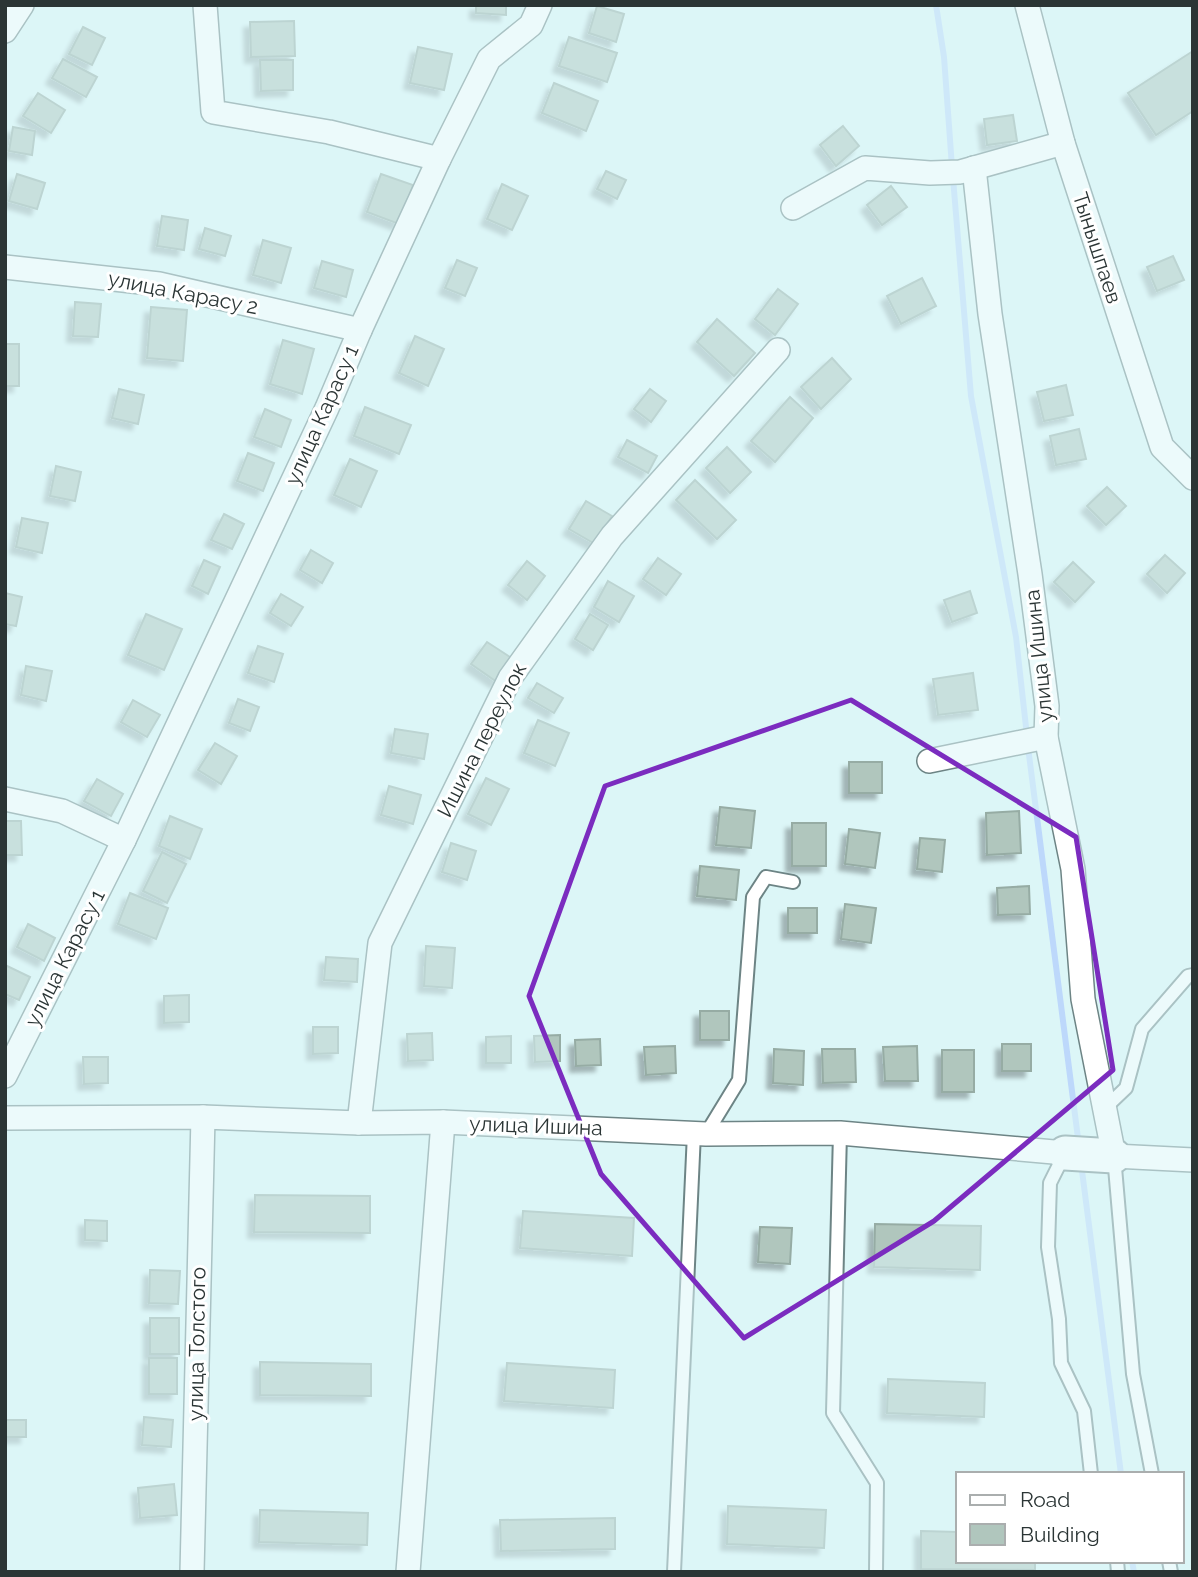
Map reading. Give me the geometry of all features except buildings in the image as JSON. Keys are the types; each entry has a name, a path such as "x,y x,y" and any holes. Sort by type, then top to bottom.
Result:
{"street":[{"path":"5,31 22,5"},
{"path":"205,5 213,112 330,132 439,159"},
{"name":"улица Карасу 1","path":"5,1076 124,840 327,408 439,159 489,59 531,25 540,5"},
{"name":"Тынышпаев","path":"1027,5 1063,143 1162,447 1193,478"},
{"path":"793,208 865,168 930,173 967,170 1063,143"},
{"name":"улица Ишина","path":"967,170 1030,575 1047,706 1046,737 1073,869 1083,999 1114,1156"},
{"name":"улица Карасу 2","path":"5,267 159,284 360,330"},
{"name":"Ишина переулок","path":"359,1123 380,943 510,678 612,536 778,350"},
{"path":"929,761 1046,737"},
{"path":"5,799 62,811 124,840"},
{"name":"улица Ишина","path":"5,1118 202,1117 359,1123 443,1122 700,1133 841,1133 1065,1153"},
{"name":"улица Толстого","path":"192,1572 202,1117"},
{"path":"408,1572 443,1122"},
{"path":"1065,1153 1193,1160"}],"lane":[{"path":"674,1572 700,1133 739,1080 753,897 766,877 793,882"},
{"path":"1105,1108 1126,1088 1142,1029 1188,976 1193,975"},
{"path":"841,1133 833,1413 877,1483 876,1572"},
{"path":"1065,1153 1050,1184 1048,1247 1059,1319 1061,1363 1084,1411 1091,1472"},
{"path":"1114,1156 1133,1374 1152,1472"}],"highlighted area":[{"path":"851,700 1076,837 1113,1070 934,1221 744,1338 601,1174 529,996 605,786"}],"waterway":[{"path":"936,5 944,57 952,167"},
{"path":"953,178 971,396 1016,637 1027,736"},
{"path":"1028,747 1079,1146"},
{"path":"1081,1163 1121,1472"},
{"path":"1132,1563 1134,1572"}]}
